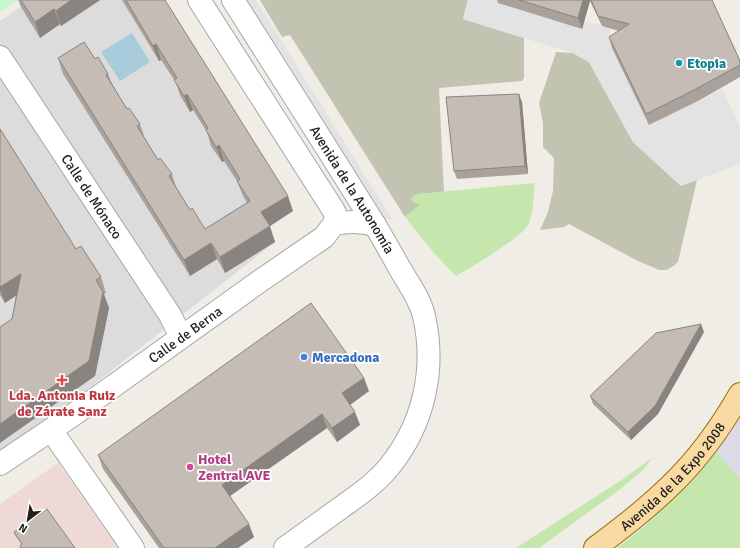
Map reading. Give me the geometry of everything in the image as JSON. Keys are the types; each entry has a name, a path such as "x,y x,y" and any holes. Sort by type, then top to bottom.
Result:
{"main road":[{"name":"Avenida de la Expo 2008","path":"595,548 634,519 672,485 704,448 727,416 740,394"}],"street":[{"name":"Avenida de la Autonomía","path":"199,0 334,211 336,216 334,224"},
{"name":"Avenida de la Autonomía","path":"233,0 375,225 420,304 426,330 429,356 425,393 414,426 403,448 390,466 375,482 284,548"},
{"name":"Calle de Mónaco","path":"0,57 170,315 182,337"},
{"path":"334,224 358,221 375,225"},
{"name":"Calle de Berna","path":"0,464 73,416 260,281 324,237 334,224"},
{"path":"50,430 133,548"}],"shaded area":[{"path":"31,0 161,0 293,211 267,228 275,242 0,458 0,21"},
{"path":"240,0 256,0 392,219 378,219"},
{"path":"260,0 468,0 463,19 524,38 524,78 522,81 439,88 444,192 418,194 413,196 420,205 405,217 290,35 282,37"},
{"path":"468,0 499,0 581,29 584,21 609,28 616,46 612,48 650,125 722,89 740,127 740,164 681,186 633,142 589,62 573,53 463,19"},
{"path":"556,52 573,53 589,62 633,142 681,186 697,180 678,262 672,267 666,270 659,270 636,260 569,224 564,227 540,230 548,212 553,191 554,158 543,147 543,123 539,103"},
{"path":"740,413 740,478 715,450"},
{"path":"58,463 118,548 0,548 0,504"}],"green space":[{"path":"0,0 18,0 0,12"},
{"path":"535,183 532,214 525,229 508,244 456,276 434,253 405,217 419,205 411,200 413,196 418,194"},
{"path":"715,450 740,478 740,548 617,548 644,526 682,490"},
{"path":"652,458 644,469 619,490 539,548 516,548 623,479"}],"water":[{"path":"132,33 150,62 120,81 101,52"}],"building":[{"path":"21,0 71,0 56,11 54,9 35,22"},
{"path":"126,0 165,0 288,196 261,212 270,226 220,257 211,243 184,260 58,58 84,42 95,59 98,57 108,74 106,75 127,109 129,108 140,124 137,126 158,160 160,158 172,174 169,176 190,210 192,208 205,229 250,201 237,181 240,179 219,145 216,147 206,130 208,128 187,94 184,96 174,80 177,78 156,44 153,46"},
{"path":"519,0 583,0 578,18"},
{"name":"Etopia","path":"591,0 712,0 740,61 740,65 646,114 609,37 629,24 598,16"},
{"path":"519,94 525,166 454,171 446,97"},
{"path":"0,129 76,249 81,246 101,277 96,280 103,292 89,361 0,424 0,327 12,319 21,274 0,287"},
{"path":"311,303 364,378 342,393 355,412 332,428 322,414 222,485 249,524 215,548 164,548 98,455"},
{"path":"701,324 655,406 628,432 590,396 656,333"},
{"path":"47,509 75,548 21,548 20,546 22,544 14,532"}],"place":[{"name":"Etopia","path":"679,63"},
{"name":"Mercadona","path":"304,357"},
{"name":"Lda. Antonia Ruiz de Zárate Sanz","path":"62,380"},
{"name":"Hotel Zentral AVE","path":"190,467"}]}
